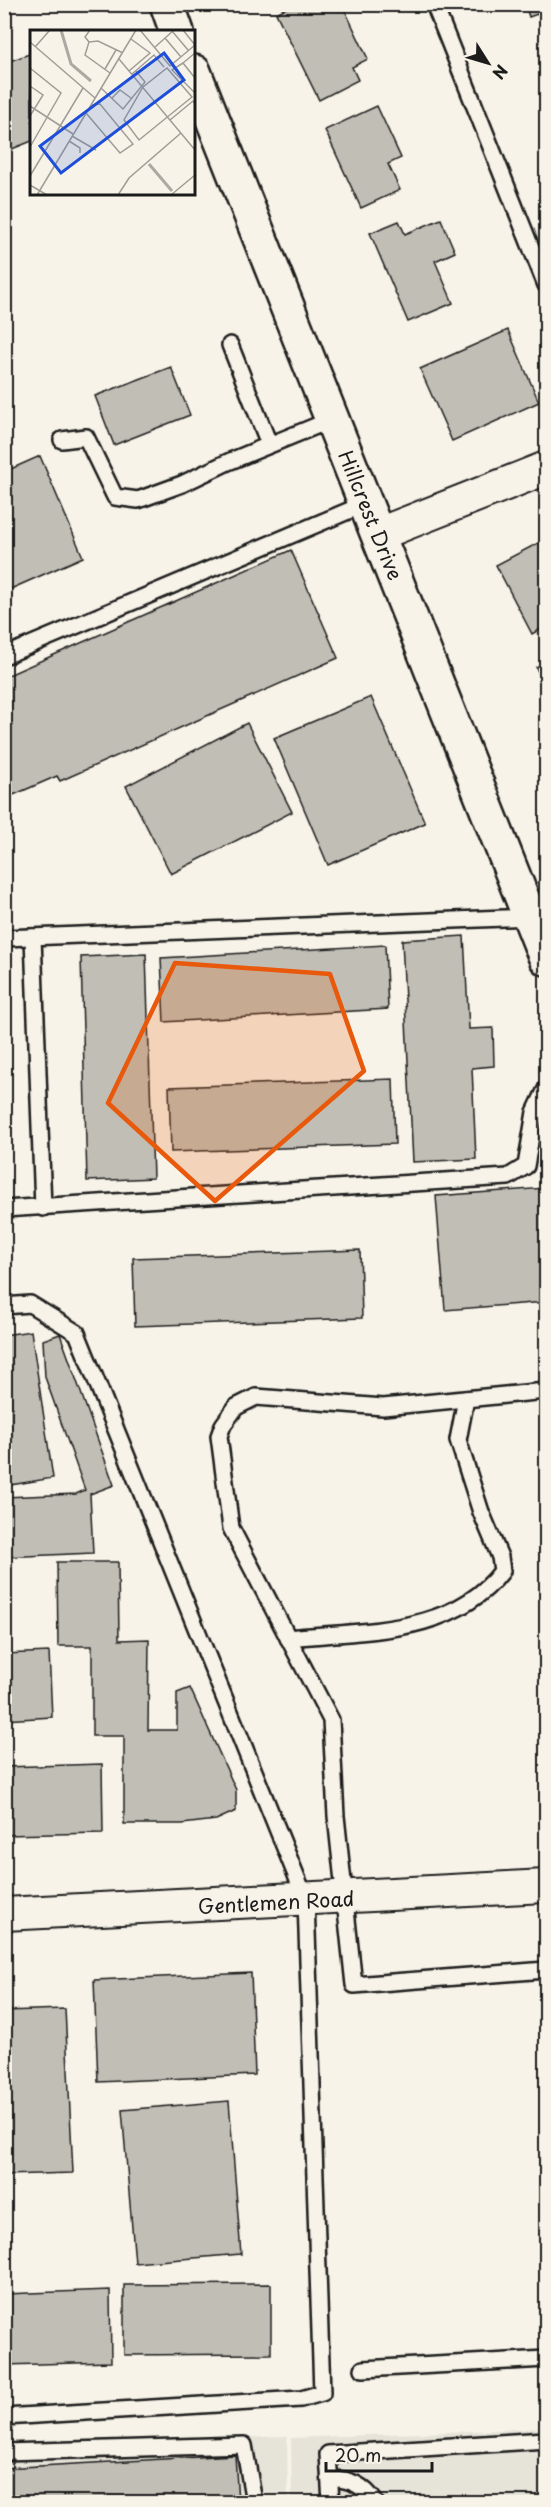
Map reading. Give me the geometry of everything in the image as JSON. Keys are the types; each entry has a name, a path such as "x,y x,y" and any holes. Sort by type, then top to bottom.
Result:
{"street":[{"path":"166,4 176,30"},
{"name":"Hillcrest Drive","path":"195,74 367,502 546,958"},
{"path":"379,534 546,468"},
{"name":"Gentlemen Road","path":"4,1914 546,1886"}],"lane":[{"path":"434,4 546,285"},
{"path":"230,345 269,444"},
{"path":"62,440 86,437 115,497 138,500 182,484 269,444 333,418"},
{"path":"4,656 367,502"},
{"path":"4,938 530,917"},
{"path":"33,937 43,1208"},
{"path":"4,1209 508,1177 526,1166 535,1112 546,1089"},
{"path":"4,1306 30,1304 77,1333 306,1900 322,2392 301,2399 4,2417"},
{"path":"546,1391 383,1407 256,1397 236,1407 223,1425 219,1436 231,1528 331,1720 336,1816 354,1985 546,1970"},
{"path":"288,1638 423,1624 454,1611 480,1596 502,1571 500,1557 481,1512 458,1440 466,1399"},
{"path":"363,2369 546,2359"},
{"path":"331,2502 328,2454 546,2440"},
{"path":"4,2452 244,2445 254,2502"},
{"path":"331,2479 344,2478 360,2486 375,2502"}],"highlighted area":[{"path":"175,963 330,974 364,1071 215,1201 108,1103"}],"shaded area":[{"path":"546,2428 546,2502 292,2502 291,2438"},
{"path":"287,2436 288,2502 5,2502 4,2448"}],"building":[{"path":"294,4 342,4 368,59 352,67 358,80 319,100 276,13"},
{"path":"525,4 546,4 546,11 529,17"},
{"path":"30,54 30,142 12,149 4,129 4,63"},
{"path":"377,106 401,158 388,164 400,190 361,208 325,130"},
{"path":"441,219 455,252 435,261 453,303 408,322 370,233 399,221 405,234"},
{"path":"508,330 539,402 452,441 420,369"},
{"path":"171,367 190,415 114,445 95,396"},
{"path":"40,456 83,557 6,591 4,472"},
{"path":"546,539 546,626 532,634 496,565"},
{"path":"291,550 338,658 60,781 57,776 4,799 4,677"},
{"path":"546,662 546,690 536,667"},
{"path":"371,697 425,823 328,865 274,738"},
{"path":"247,723 292,812 171,874 126,786"},
{"path":"464,936 469,1029 493,1028 494,1066 472,1068 476,1159 413,1162 402,940"},
{"path":"385,945 388,1009 164,1022 161,958"},
{"path":"146,954 153,1178 87,1181 81,957"},
{"path":"393,1079 395,1144 171,1152 169,1087"},
{"path":"546,1188 546,1302 445,1310 436,1196"},
{"path":"360,1250 362,1318 135,1326 133,1258"},
{"path":"31,1331 53,1478 4,1486 4,1335"},
{"path":"60,1334 114,1485 90,1494 93,1553 4,1557 4,1497 76,1494 85,1490 45,1377 43,1340"},
{"path":"57,1562 118,1562 119,1640 149,1639 148,1730 177,1730 177,1693 190,1688 236,1790 236,1811 216,1820 182,1824 124,1824 124,1736 92,1736 92,1646 58,1646"},
{"path":"49,1652 52,1717 4,1720 4,1654"},
{"path":"102,1764 103,1833 4,1835 4,1767"},
{"path":"251,1973 255,2075 98,2082 94,1980"},
{"path":"65,2009 73,2173 4,2175 4,2011"},
{"path":"229,2101 241,2254 135,2263 122,2110"},
{"path":"271,2284 271,2354 124,2355 124,2285"},
{"path":"110,2290 111,2362 4,2365 4,2294"},
{"path":"235,2455 238,2502 4,2502 4,2468"}]}
